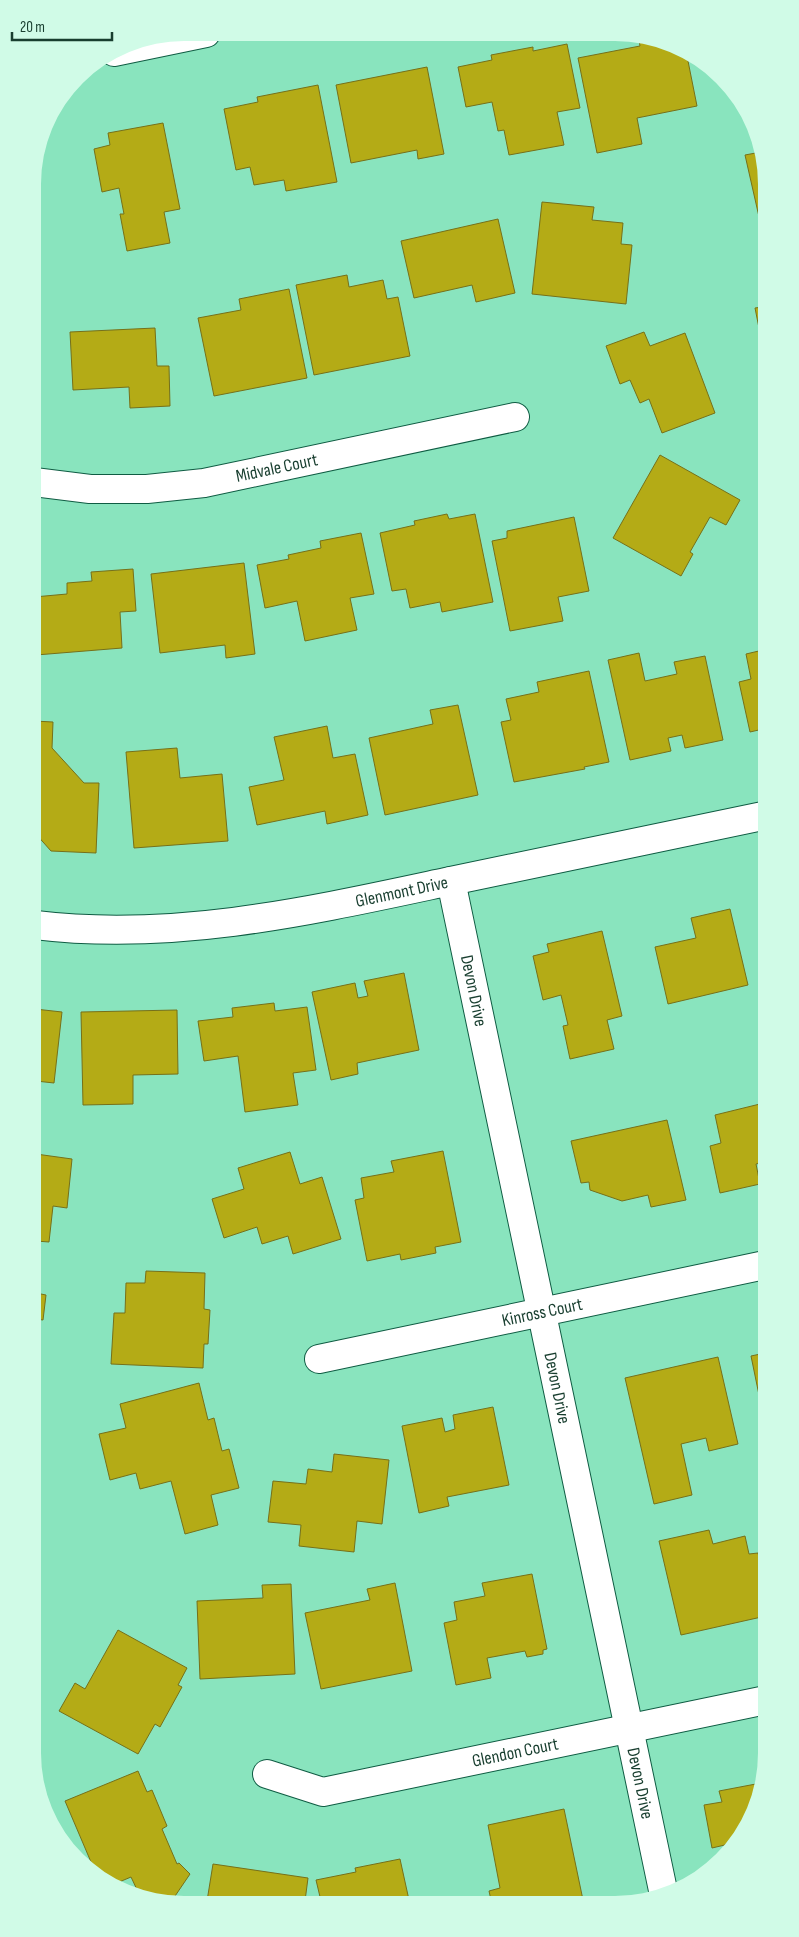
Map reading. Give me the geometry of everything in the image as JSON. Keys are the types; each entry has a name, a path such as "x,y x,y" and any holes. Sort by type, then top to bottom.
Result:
{"street":[{"name":"Midvale Court","path":"42,483 90,489 147,489 204,483 516,418"},
{"name":"Glenmont Drive","path":"42,926 137,930 216,926 310,911 758,817"},
{"name":"Devon Drive","path":"451,881 662,1887"},
{"name":"Kinross Court","path":"319,1359 757,1267"},
{"name":"Glendon Court","path":"267,1774 323,1792 757,1702"}],"building":[{"path":"640,43 661,49 688,61 697,106 637,118 642,144 597,153 578,58 640,46"},
{"path":"567,44 580,108 557,112 564,145 509,155 504,130 498,131 492,102 466,107 458,67 492,60 491,55 533,47 533,51"},
{"path":"427,67 444,154 418,159 417,150 351,163 336,85"},
{"path":"318,85 337,182 286,191 284,180 254,185 250,167 236,170 224,109 258,102 257,97"},
{"path":"163,123 180,209 164,212 170,243 127,251 120,214 124,214 119,188 102,192 94,149 110,145 108,133"},
{"path":"754,153 757,166 758,212 745,155"},
{"path":"542,202 594,207 592,220 623,223 621,244 632,245 626,304 532,294"},
{"path":"498,219 515,293 476,302 472,285 414,298 401,241"},
{"path":"347,275 349,287 383,280 387,299 398,297 410,356 314,375 296,285"},
{"path":"289,289 307,378 214,396 198,318 241,310 239,299"},
{"path":"755,308 758,308 758,323"},
{"path":"155,328 157,366 169,366 170,406 130,408 129,387 73,390 70,332"},
{"path":"644,332 650,346 685,333 715,413 662,433 649,399 640,403 630,380 620,384 606,346"},
{"path":"660,455 740,500 726,525 710,517 690,552 693,554 681,576 613,538"},
{"path":"447,514 449,519 475,514 493,602 442,612 440,602 410,608 406,589 392,591 380,533 415,525 414,521"},
{"path":"574,517 589,591 558,597 563,621 510,631 492,541 507,538 507,531"},
{"path":"361,533 374,594 350,598 357,630 305,641 297,601 265,608 257,565 289,559 288,555 321,548 320,541"},
{"path":"244,563 255,654 226,658 225,645 160,653 151,574"},
{"path":"133,569 136,611 120,612 122,648 42,655 42,596 67,594 67,583 92,581 91,572"},
{"path":"758,651 758,730 750,732 739,682 751,679 746,654"},
{"path":"639,653 645,681 677,674 674,662 705,656 723,740 685,748 682,735 668,738 671,751 630,760 608,660"},
{"path":"589,671 609,762 584,767 585,769 514,782 501,722 511,720 506,699 539,692 537,682"},
{"path":"458,705 478,795 385,815 369,738 433,724 430,710"},
{"path":"42,721 53,722 52,748 84,783 99,783 96,853 51,851 42,840"},
{"path":"327,726 333,758 355,754 368,815 327,824 325,811 257,825 249,787 284,780 274,737"},
{"path":"177,748 180,778 222,774 228,841 134,848 126,752"},
{"path":"730,909 748,985 668,1004 655,947 696,938 691,918"},
{"path":"602,931 622,1016 607,1020 614,1049 570,1059 563,1026 568,1025 561,995 543,1000 533,956 549,952 547,944"},
{"path":"404,973 419,1050 357,1063 358,1074 331,1080 312,992 355,983 358,998 368,996 364,981"},
{"path":"274,1003 275,1011 307,1007 316,1070 293,1073 298,1105 245,1112 238,1056 204,1061 198,1021 233,1017 232,1008"},
{"path":"41,1010 62,1012 54,1083 41,1082"},
{"path":"177,1010 178,1074 133,1075 133,1104 83,1105 81,1012"},
{"path":"757,1105 757,1185 720,1193 710,1146 721,1143 715,1115"},
{"path":"667,1120 686,1200 651,1207 648,1195 622,1201 590,1190 589,1182 581,1183 571,1141"},
{"path":"443,1151 461,1242 435,1247 436,1253 401,1260 400,1254 367,1261 355,1200 364,1198 361,1178 394,1172 391,1161"},
{"path":"290,1152 300,1184 322,1177 341,1239 293,1254 288,1236 262,1244 257,1227 224,1238 212,1199 244,1189 238,1168"},
{"path":"41,1155 72,1159 67,1208 53,1206 49,1242 41,1241"},
{"path":"146,1271 205,1273 204,1309 210,1310 208,1344 204,1344 203,1368 111,1364 114,1313 125,1313 126,1283 145,1283"},
{"path":"41,1294 46,1295 43,1320 41,1320"},
{"path":"757,1355 757,1386 751,1356"},
{"path":"718,1357 738,1444 709,1451 706,1438 681,1444 692,1495 654,1504 625,1378"},
{"path":"199,1383 208,1420 214,1418 222,1451 229,1449 239,1488 211,1495 218,1525 185,1534 171,1481 140,1489 136,1473 110,1480 99,1434 126,1428 120,1404"},
{"path":"493,1407 509,1485 447,1497 449,1506 419,1513 402,1426 442,1418 445,1432 455,1429 453,1415"},
{"path":"334,1454 389,1460 382,1524 357,1521 354,1552 299,1546 301,1525 268,1522 273,1481 306,1484 308,1469 332,1472"},
{"path":"709,1530 713,1544 745,1536 749,1554 757,1553 757,1618 681,1635 659,1541"},
{"path":"532,1574 547,1649 543,1650 543,1654 527,1657 525,1651 487,1658 491,1678 456,1685 444,1623 457,1620 454,1602 485,1596 482,1583"},
{"path":"395,1583 412,1671 321,1689 305,1613 370,1600 367,1589"},
{"path":"291,1584 295,1674 200,1679 197,1601 263,1598 262,1585"},
{"path":"118,1630 187,1668 178,1685 182,1687 160,1727 155,1724 138,1754 59,1711 75,1683 85,1689"},
{"path":"138,1771 147,1792 152,1790 167,1826 162,1829 177,1864 179,1863 190,1874 175,1895 138,1888 131,1877 121,1881 97,1866 90,1860 65,1801"},
{"path":"754,1784 739,1824 723,1845 712,1848 704,1805 722,1802 719,1791"},
{"path":"564,1809 582,1896 490,1896 489,1891 500,1888 488,1825"},
{"path":"400,1859 408,1896 320,1896 316,1880 356,1872 355,1868"},
{"path":"213,1864 308,1878 306,1896 208,1896"}]}
